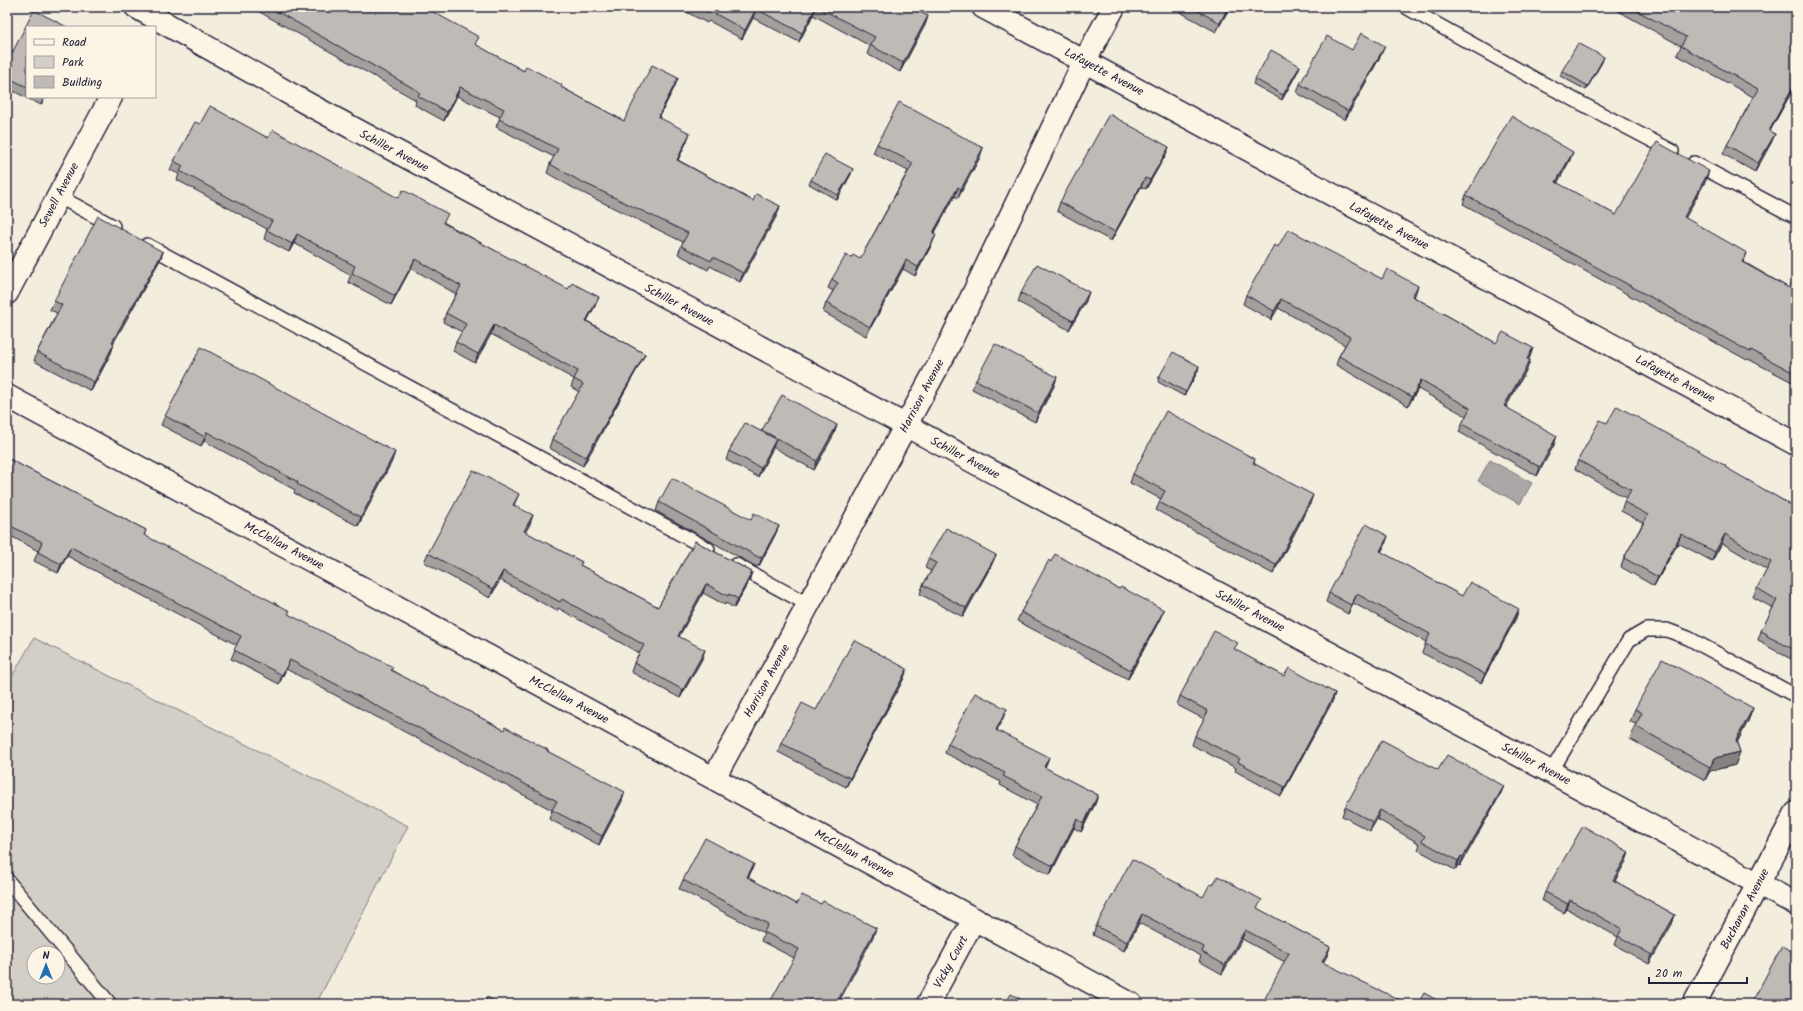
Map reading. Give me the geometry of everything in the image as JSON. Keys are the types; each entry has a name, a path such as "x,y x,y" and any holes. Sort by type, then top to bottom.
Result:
{"street":[{"name":"Lafayette Avenue","path":"983,7 1796,444"},
{"name":"Harrison Avenue","path":"714,778 944,355 1084,62 1114,7"},
{"name":"Schiller Avenue","path":"149,14 308,104 906,427 1796,904"},
{"name":"Sewell Avenue","path":"7,293 110,98"},
{"name":"McClellan Avenue","path":"7,396 1131,1004"},
{"name":"Buchanan Avenue","path":"1694,1004 1796,813"},
{"name":"Vicky Court","path":"928,1004 974,919"}],"lane":[{"path":"1406,7 1533,78 1796,217"},
{"path":"58,196 121,230"},
{"path":"135,238 809,605"},
{"path":"1551,772 1629,640 1646,630 1667,630 1688,638 1796,696"},
{"path":"7,880 110,1004"}],"green space":[{"path":"34,638 408,826 316,1004 7,1004 7,685"}],"shaded area":[{"path":"1490,460 1532,483 1520,504 1478,481"}],"building":[{"path":"269,7 424,7 479,37 475,44 524,71 526,66 624,121 652,65 678,78 658,117 690,133 677,160 753,201 756,194 780,206 743,273 713,257 711,261 681,246 688,233 578,180 550,164 558,149 499,119 504,109 460,87 447,112 418,96 420,92"},
{"path":"697,7 816,7 802,33 756,9 745,30 712,12 711,14"},
{"path":"817,7 910,7 928,16 903,63 870,45 875,37"},
{"path":"1191,7 1228,7 1220,23"},
{"path":"1630,7 1796,7 1796,81 1769,131 1775,134 1758,163 1727,145 1758,89 1681,46 1686,37"},
{"path":"34,10 65,26 26,26 26,86 7,77 7,63"},
{"path":"1361,33 1385,46 1348,111 1300,84 1327,36 1352,50"},
{"path":"1578,43 1604,57 1588,86 1562,71"},
{"path":"1271,50 1300,66 1283,95 1255,79"},
{"path":"899,102 983,148 961,189 958,187 933,233 936,235 918,267 906,260 870,327 826,303 838,283 832,279 846,255 851,258 853,255 860,259 913,163 877,144"},
{"path":"210,106 268,138 273,130 398,198 403,190 448,214 443,223 568,289 572,283 599,297 586,321 645,354 586,457 552,439 583,384 574,379 578,371 494,325 478,354 456,342 466,324 446,313 461,286 415,259 395,296 352,273 355,266 297,234 292,244 267,230 272,221 180,171 183,166 174,161 195,122 200,124"},
{"path":"1109,114 1169,147 1150,180 1145,178 1115,232 1060,202"},
{"path":"1511,116 1573,152 1556,182 1616,215 1657,142 1709,171 1684,217 1747,253 1742,262 1789,288 1796,278 1796,374 1751,350 1750,352 1466,195"},
{"path":"825,154 853,169 838,195 811,180"},
{"path":"98,216 163,252 112,342 114,344 94,382 37,352 62,305 54,301"},
{"path":"1288,229 1382,279 1387,269 1418,286 1412,296 1496,343 1503,332 1533,348 1527,359 1530,360 1504,406 1557,436 1540,467 1462,424 1470,408 1421,380 1412,397 1339,356 1350,337 1281,299 1274,311 1246,295 1274,245 1278,247"},
{"path":"1037,264 1089,292 1073,321 1021,293"},
{"path":"995,344 1057,377 1038,413 976,380"},
{"path":"201,347 395,452 361,517 297,484 298,482 207,432 205,437 165,416"},
{"path":"1173,352 1199,366 1186,392 1159,377"},
{"path":"782,395 837,425 817,461 762,430"},
{"path":"1617,406 1726,466 1725,467 1791,505 1796,496 1795,650 1767,636 1767,634 1761,631 1777,600 1757,588 1771,562 1725,534 1715,552 1681,534 1658,577 1624,558 1648,515 1624,502 1631,490 1578,460 1600,420 1607,423"},
{"path":"1166,411 1255,459 1253,463 1313,495 1276,565 1159,502 1165,491 1133,474"},
{"path":"745,423 776,439 761,468 729,451"},
{"path":"7,458 146,530 144,535 290,611 288,614 393,667 391,670 504,730 505,727 625,792 602,836 552,810 557,801 290,660 282,675 234,650 241,636 71,547 61,564 38,552 42,542 7,524"},
{"path":"473,470 519,494 513,505 533,515 524,531 582,562 580,565 658,607 695,541 752,572 738,599 729,594 728,596 706,584 678,636 705,650 683,690 634,663 644,645 562,599 560,602 503,571 493,589 428,553"},
{"path":"672,478 751,520 754,513 779,526 762,557 761,556 760,558 659,502"},
{"path":"1366,524 1388,536 1380,551 1462,596 1470,582 1519,609 1485,674 1425,644 1430,634 1357,594 1351,605 1329,593"},
{"path":"946,528 996,555 966,608 923,585 936,563 928,559"},
{"path":"1055,554 1119,589 1121,587 1164,610 1131,670 1021,612 1049,560 1051,562"},
{"path":"1214,631 1238,643 1234,649 1284,676 1289,668 1335,693 1285,787 1238,762 1240,759 1195,736 1208,711 1180,696"},
{"path":"854,640 907,669 850,778 781,743 802,703 816,710"},
{"path":"1662,659 1753,708 1736,740 1740,752 1715,758 1710,767 1635,726 1642,713 1635,709"},
{"path":"975,693 1007,709 996,730 1049,757 1044,767 1098,795 1084,823 1077,819 1053,866 1015,846 1042,796 1003,776 1005,773 948,744"},
{"path":"1382,740 1438,770 1447,755 1504,786 1463,857 1461,856 1458,861 1422,841 1425,836 1380,810 1373,822 1345,807"},
{"path":"1583,826 1629,852 1613,880 1675,915 1652,955 1618,936 1622,929 1570,900 1568,904 1545,892"},
{"path":"705,838 754,864 747,877 797,904 802,895 821,904 823,901 876,928 836,1004 769,1004 799,949 764,932 768,924 683,880"},
{"path":"1132,859 1203,897 1210,884 1213,885 1218,876 1262,900 1257,908 1330,947 1322,962 1408,1004 1262,1004 1289,953 1245,930 1225,965 1202,952 1204,947 1142,914 1127,942 1096,926"},
{"path":"1782,946 1796,954 1796,1004 1751,1004"},
{"path":"1424,993 1444,1004 1418,1004"},
{"path":"1011,994 1029,1004 1005,1004"},
{"path":"487,997 499,1004 483,1004"},
{"path":"524,1000 530,1004 521,1004"}]}
